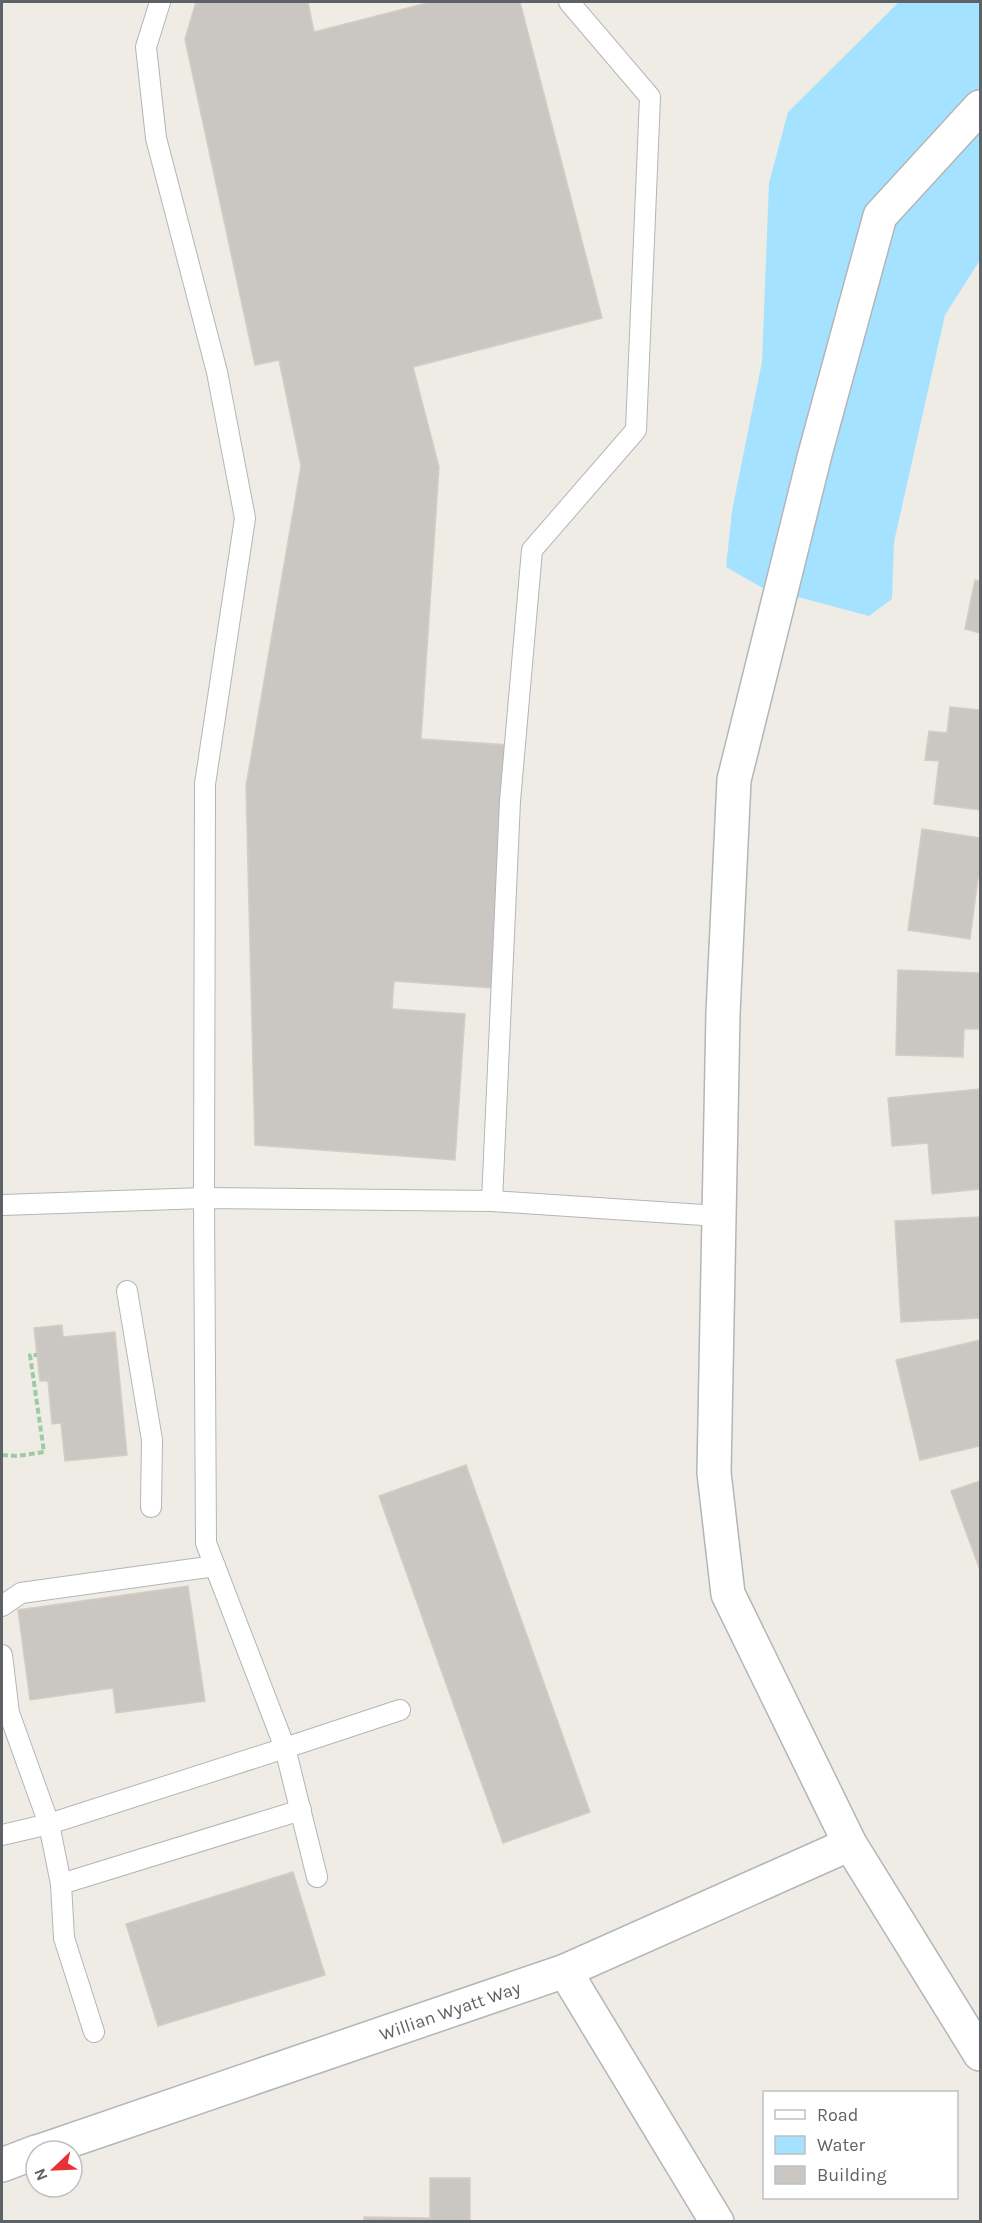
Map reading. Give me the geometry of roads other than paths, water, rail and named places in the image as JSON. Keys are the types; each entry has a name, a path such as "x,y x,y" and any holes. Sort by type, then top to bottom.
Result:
{"street":[{"path":"981,107 880,216 815,454 734,780 723,1013 714,1473 728,1594 850,1844 981,2054"},
{"name":"Willian Wyatt Way","path":"75,2139 565,1971 850,1844"},
{"path":"565,1971 717,2222"},
{"path":"2,2164 24,2156"}],"lane":[{"path":"160,2 146,47 156,138 217,372 245,518 205,783 206,1543 285,1748 317,1877"},
{"path":"492,1201 510,801 532,550 636,430 650,97 569,2"},
{"path":"2,1205 204,1198 492,1201 718,1216"},
{"path":"127,1291 152,1440 151,1508"},
{"path":"2,1606 21,1593 215,1566"},
{"path":"2,1655 9,1713 49,1824 60,1884 64,1938 94,2032"},
{"path":"2,1835 49,1824 400,1710"},
{"path":"60,1884 301,1810"}],"water":[{"path":"899,2 980,2 980,260 945,315 894,542 892,599 869,616 761,587 726,567 732,511 762,362 769,183 788,112"}]}
